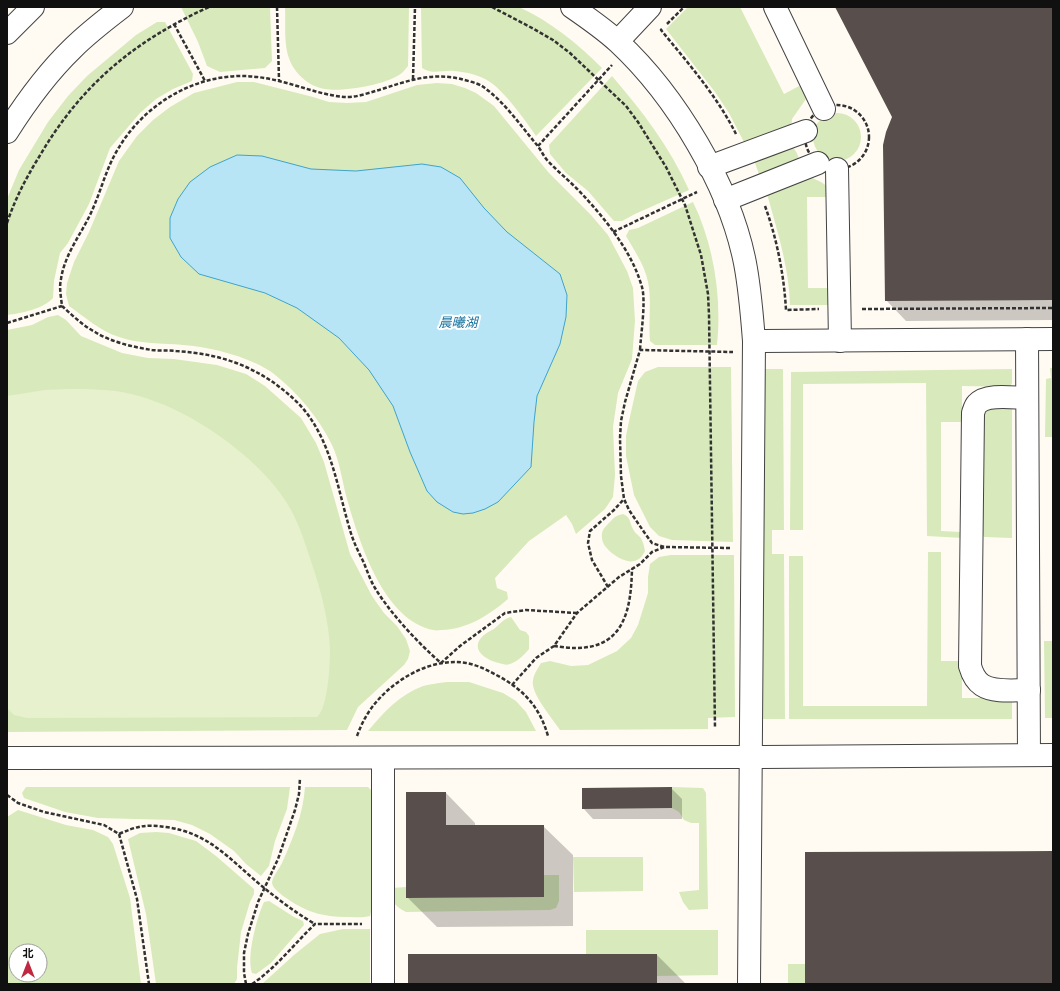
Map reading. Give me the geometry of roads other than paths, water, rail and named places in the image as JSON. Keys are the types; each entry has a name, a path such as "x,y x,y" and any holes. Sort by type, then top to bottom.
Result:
{"lane":[{"path":"7,33 33,7"},
{"path":"7,132 34,91 51,70 72,48 122,7"},
{"path":"572,7 591,19 622,45 639,62 682,119 717,183 736,231 745,262 752,313 754,347 749,984"},
{"path":"622,45 650,7"},
{"path":"776,7 824,109"},
{"path":"717,183 745,154 806,131"},
{"path":"717,183 758,187 827,166 840,309 840,341"},
{"path":"1027,339 1030,755"},
{"path":"754,347 840,341 1053,339"},
{"path":"1028,398 994,397 984,399 977,404 973,412 970,666 973,674 981,685 995,689 1029,690"},
{"path":"7,758 550,758 1053,755"},
{"path":"383,758 383,984"}],"water":[{"name":"晨曦湖","path":"237,155 262,156 311,169 356,171 422,164 441,167 460,178 484,208 507,232 560,274 567,295 566,317 560,344 537,396 531,467 498,502 485,509 473,513 463,514 453,512 437,502 427,491 410,452 393,406 369,370 339,338 297,308 265,293 199,274 181,257 170,238 170,218 178,199 190,182 210,167"}]}
